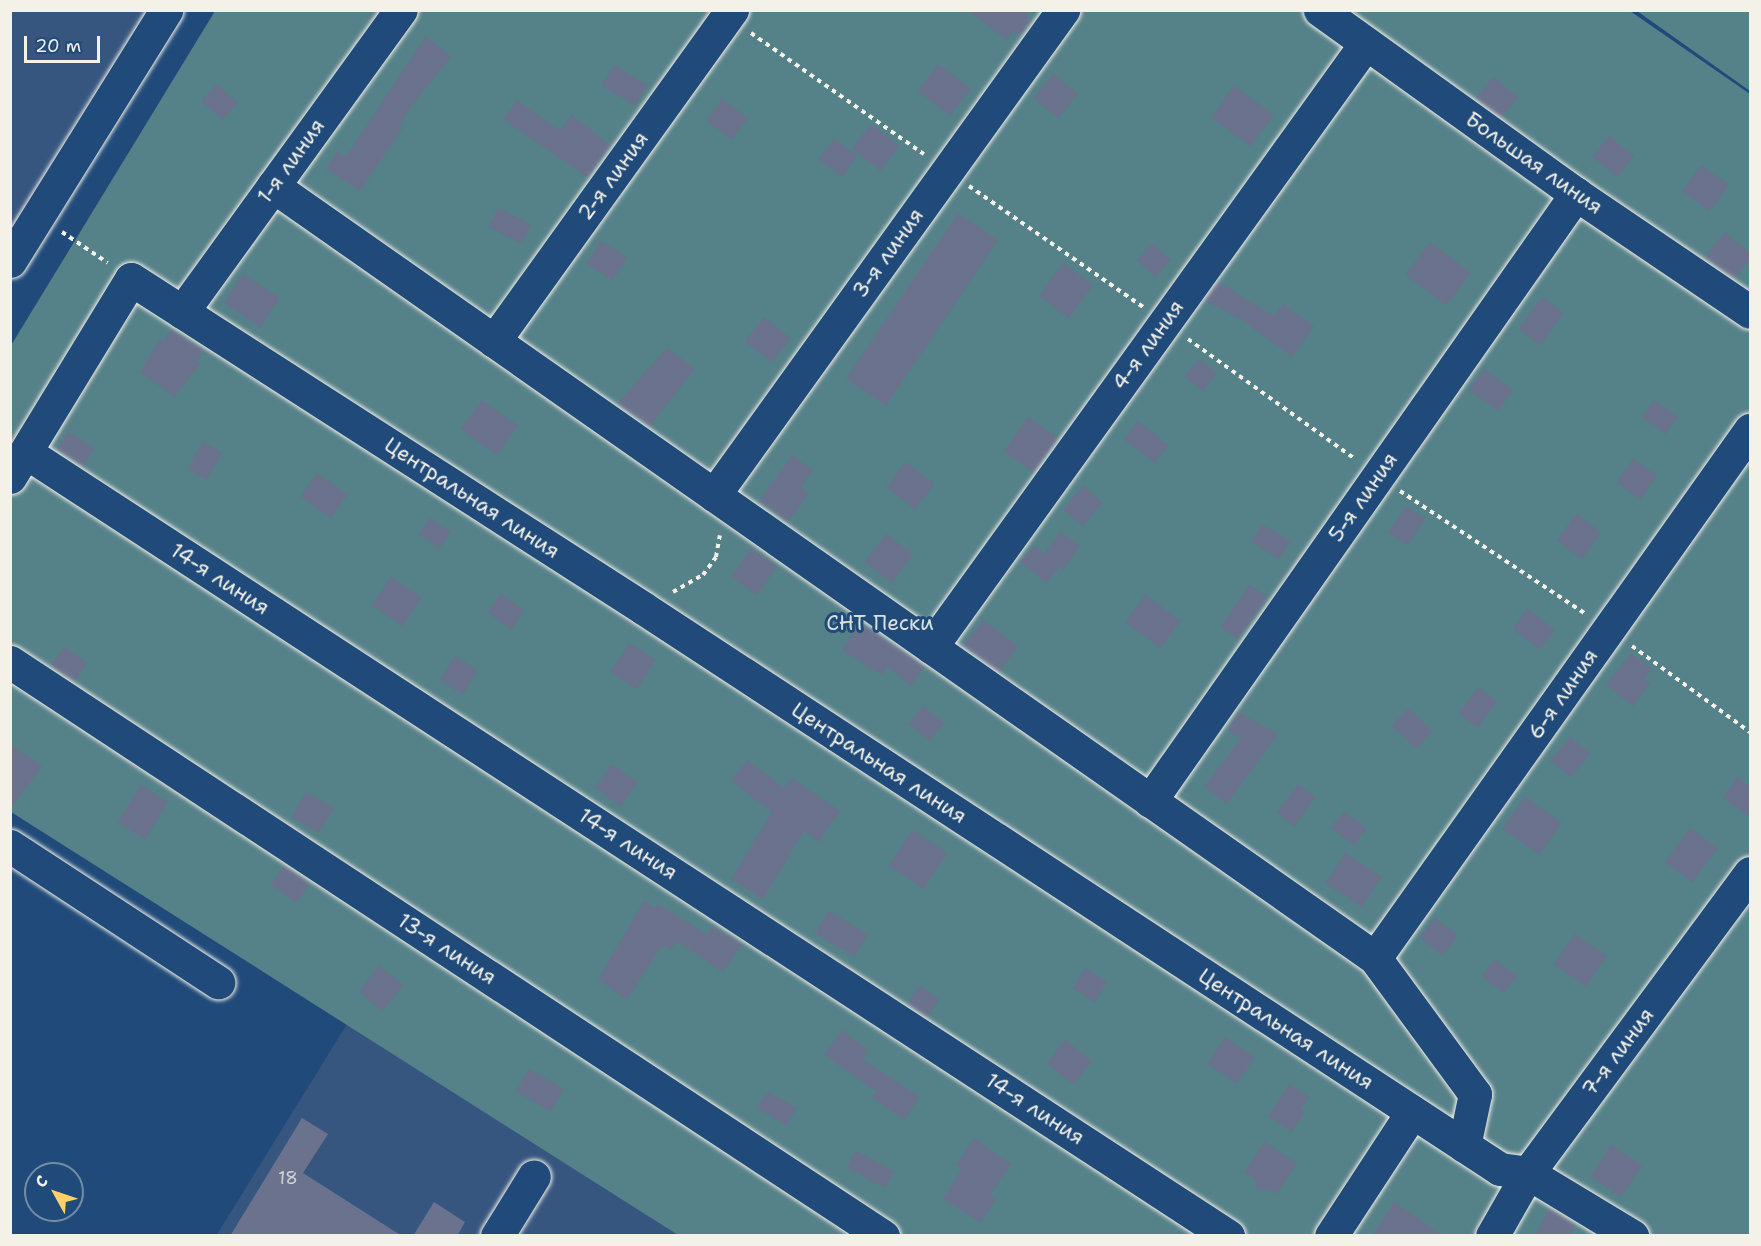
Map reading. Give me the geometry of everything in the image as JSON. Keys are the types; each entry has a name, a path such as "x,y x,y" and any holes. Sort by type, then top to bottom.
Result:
{"street":[{"path":"10,261 166,10"},
{"name":"1-я линия","path":"182,312 401,10"},
{"name":"3-я линия","path":"714,495 1063,10"},
{"name":"Большая линия","path":"1320,10 1576,194 1750,312"},
{"name":"2-я линия","path":"494,341 730,14"},
{"name":"4-я линия","path":"931,647 1366,43"},
{"path":"273,186 1375,958 1475,1094 1464,1146"},
{"name":"5-я линия","path":"1150,801 1576,194"},
{"name":"Центральная линия","path":"19,465 131,279 631,600 1500,1169 1528,1173 1632,1236"},
{"name":"6-я линия","path":"1375,958 1750,430"},
{"name":"14-я линия","path":"19,465 1228,1236"},
{"name":"13-я линия","path":"10,662 883,1236"},
{"path":"10,846 218,982"},
{"name":"7-я линия","path":"1492,1236 1528,1173 1750,873"},
{"path":"1331,1236 1412,1112"},
{"path":"497,1236 534,1176"}],"path":[{"path":"730,14 948,171 1148,310"},
{"path":"61,231 86,249"},
{"path":"1182,335 1359,462"},
{"path":"1396,488 1592,619"},
{"path":"631,600 679,591 704,575 716,557 720,534 714,495"},
{"path":"1628,643 1750,732"}],"shaded area":[{"path":"11,11 180,11 11,280"},
{"path":"347,1024 577,1170 678,1235 216,1236"}],"green space":[{"name":"СНТ Пески","path":"215,11 1630,11 1750,94 1750,1235 678,1235 11,812 10,347"},
{"path":"1637,11 1750,11 1750,91"}],"building":[{"path":"967,10 1029,10 1025,16 1031,20 1019,36 1013,31 1007,40"},
{"path":"426,36 451,57 411,106 400,125 403,127 360,191 326,169 337,151 346,157"},
{"path":"938,64 971,89 950,116 918,91"},
{"path":"614,65 647,85 635,106 602,86"},
{"path":"1053,74 1078,94 1058,118 1033,98"},
{"path":"1493,77 1518,97 1500,119 1475,99"},
{"path":"217,84 238,103 222,120 202,101"},
{"path":"1234,86 1274,115 1251,146 1211,118"},
{"path":"722,99 748,118 732,140 706,121"},
{"path":"517,100 560,131 572,115 610,146 588,178 503,119"},
{"path":"871,124 899,146 880,171 852,148"},
{"path":"1609,136 1634,156 1617,177 1592,157"},
{"path":"834,139 857,156 842,177 819,160"},
{"path":"1701,165 1729,185 1710,211 1682,191"},
{"path":"498,208 531,225 521,244 488,227"},
{"path":"958,213 998,240 886,406 846,379"},
{"path":"1725,232 1750,253 1750,259 1735,279 1704,258"},
{"path":"601,241 627,257 613,280 587,264"},
{"path":"1430,242 1471,273 1446,305 1405,275"},
{"path":"1152,243 1171,260 1155,277 1137,260"},
{"path":"1063,263 1093,285 1069,318 1039,296"},
{"path":"243,274 280,298 261,327 224,303"},
{"path":"1217,281 1274,316 1283,304 1314,326 1292,357 1242,320 1204,300"},
{"path":"1542,297 1564,313 1540,345 1518,329"},
{"path":"764,317 791,338 772,362 745,341"},
{"path":"171,329 204,350 196,362 200,364 174,397 140,372 160,339 164,341"},
{"path":"667,348 695,369 649,427 617,404"},
{"path":"1199,359 1217,373 1203,391 1185,377"},
{"path":"1484,369 1513,390 1498,411 1469,390"},
{"path":"482,400 518,426 496,455 461,429"},
{"path":"1654,400 1678,417 1666,434 1642,417"},
{"path":"1028,417 1058,438 1034,473 1004,451"},
{"path":"1138,421 1169,445 1155,463 1124,439"},
{"path":"68,432 94,448 83,466 57,450"},
{"path":"203,442 222,453 207,480 188,469"},
{"path":"792,455 813,470 801,487 809,493 788,522 759,501"},
{"path":"1633,459 1657,475 1641,499 1617,483"},
{"path":"906,462 934,484 915,509 886,487"},
{"path":"317,473 347,494 331,518 300,497"},
{"path":"1083,486 1103,503 1083,526 1063,510"},
{"path":"1406,506 1425,519 1407,545 1388,533"},
{"path":"1576,514 1601,532 1582,559 1557,541"},
{"path":"430,518 451,532 440,549 419,535"},
{"path":"1262,524 1290,541 1279,559 1251,542"},
{"path":"1060,532 1080,546 1064,569 1060,566 1046,583 1020,562 1034,546 1044,554"},
{"path":"886,534 913,554 892,582 865,562"},
{"path":"751,548 777,566 757,595 731,577"},
{"path":"391,577 422,598 403,626 372,605"},
{"path":"1249,585 1268,598 1237,639 1221,627"},
{"path":"501,594 524,611 511,630 487,613"},
{"path":"1145,595 1181,621 1161,648 1125,623"},
{"path":"1528,609 1555,630 1539,650 1513,629"},
{"path":"983,620 1018,646 998,673 963,646"},
{"path":"860,623 925,666 910,686 887,666 882,675 842,650"},
{"path":"629,643 655,659 637,689 610,673"},
{"path":"64,647 87,663 74,682 51,666"},
{"path":"1631,653 1652,669 1644,679 1650,684 1633,706 1606,685"},
{"path":"455,656 478,671 462,694 440,679"},
{"path":"1478,687 1497,701 1478,728 1459,714"},
{"path":"923,706 944,723 930,741 909,724"},
{"path":"1408,708 1433,731 1416,749 1392,726"},
{"path":"1238,712 1278,734 1227,804 1204,787 1241,738 1228,731"},
{"path":"1570,737 1590,753 1571,777 1550,761"},
{"path":"10,744 42,766 10,809"},
{"path":"747,760 784,788 791,778 840,811 819,842 804,831 763,899 731,879 772,812 731,781"},
{"path":"612,764 638,783 621,806 595,787"},
{"path":"1737,777 1750,787 1750,817 1723,798"},
{"path":"1298,784 1316,797 1295,826 1277,813"},
{"path":"141,785 168,802 145,839 118,822"},
{"path":"306,792 334,808 319,833 292,817"},
{"path":"1525,797 1562,823 1539,855 1503,829"},
{"path":"1344,811 1367,829 1354,845 1331,828"},
{"path":"1690,828 1718,848 1693,882 1665,862"},
{"path":"912,830 947,853 924,889 889,866"},
{"path":"1345,853 1382,877 1362,907 1325,883"},
{"path":"285,865 310,883 296,903 271,884"},
{"path":"644,901 656,908 658,904 707,935 713,925 742,944 723,972 676,941 670,950 662,945 627,1000 598,979"},
{"path":"828,911 868,934 855,957 815,934"},
{"path":"1435,918 1458,936 1442,956 1420,938"},
{"path":"1575,934 1607,956 1586,987 1554,964"},
{"path":"1495,959 1517,976 1504,994 1481,976"},
{"path":"379,966 403,985 383,1011 359,992"},
{"path":"1085,968 1107,981 1095,1002 1073,989"},
{"path":"919,986 939,999 927,1018 907,1004"},
{"path":"842,1030 868,1050 862,1059 919,1096 905,1120 872,1098 876,1091 824,1055"},
{"path":"1225,1037 1255,1057 1237,1084 1207,1064"},
{"path":"1065,1040 1092,1061 1073,1085 1047,1064"},
{"path":"529,1069 564,1089 551,1112 516,1092"},
{"path":"1289,1084 1309,1097 1301,1109 1305,1112 1292,1132 1268,1117"},
{"path":"767,1091 796,1108 786,1125 757,1108"},
{"path":"302,1118 328,1134 303,1173 402,1236 230,1236"},
{"path":"974,1138 1011,1164 990,1195 996,1199 981,1223 943,1199 962,1169 956,1165"},
{"path":"1264,1142 1297,1163 1277,1194 1270,1189 1257,1191 1255,1179 1244,1172"},
{"path":"1611,1145 1642,1165 1621,1197 1590,1177"},
{"path":"856,1151 894,1171 885,1188 847,1168"},
{"path":"434,1202 465,1222 457,1236 413,1236"},
{"path":"1394,1202 1444,1236 1372,1236"},
{"path":"1549,1208 1576,1224 1569,1236 1535,1236"}]}
